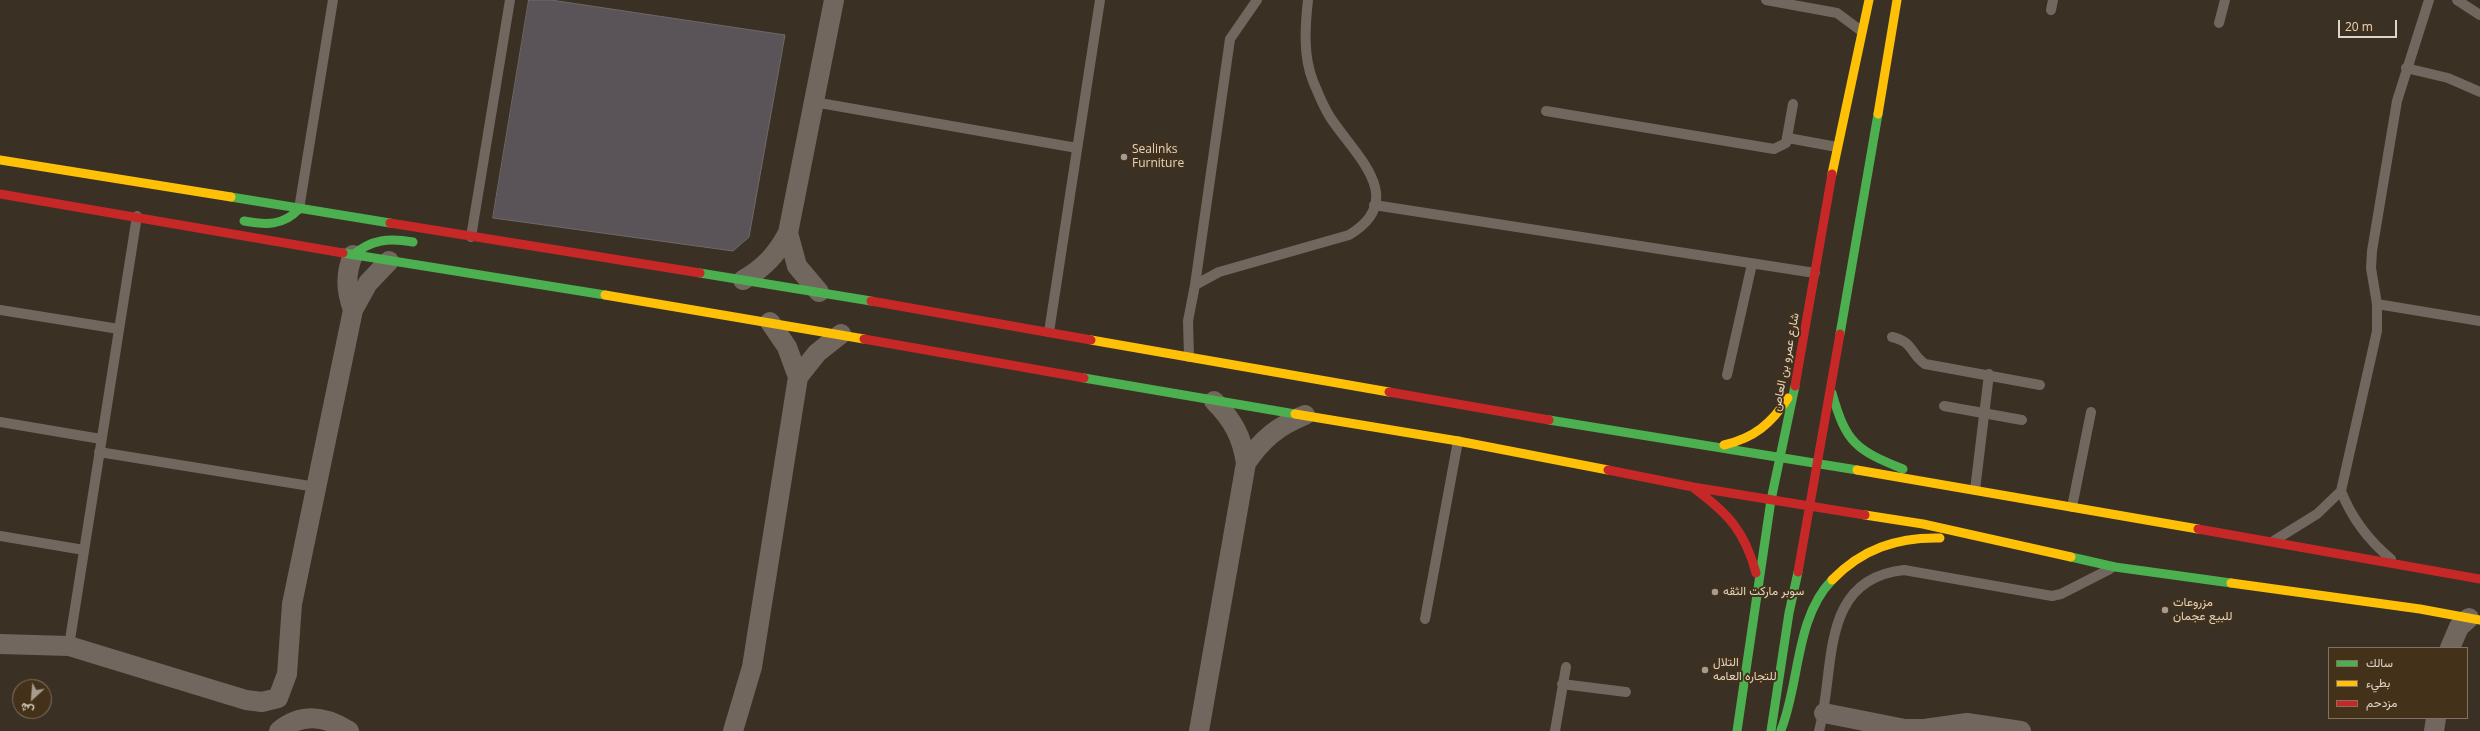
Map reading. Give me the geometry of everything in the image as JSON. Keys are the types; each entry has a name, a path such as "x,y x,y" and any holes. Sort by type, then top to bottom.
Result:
{"main road":[{"name":"شارع عمرو بن العاص","path":"1737,731 1771,500 1796,385 1837,147 1860,30 1869,0"},
{"path":"1771,731 1789,613 1818,464 1897,0"},
{"path":"0,160 819,292 1654,438 1718,446 1779,458 1975,490 2397,563 2480,579"},
{"path":"0,194 141,217 389,261 841,334 1214,401 1458,441 1693,487 1929,526 2115,567 2420,609 2474,619"},
{"path":"235,219 273,225 287,220 299,209"},
{"path":"141,217 159,211"},
{"path":"453,243 471,237"},
{"path":"353,255 360,248 376,239 385,238 422,243"},
{"path":"1718,446 1741,441 1764,429 1778,415 1796,385"},
{"path":"1831,387 1846,435 1854,445 1876,458 1937,484"},
{"path":"1693,487 1720,507 1744,535 1750,546 1759,584"},
{"path":"1780,731 1790,706 1809,619 1827,586 1854,559 1888,542 1926,536 2044,558 2066,557"}],"street":[{"path":"743,280 765,265 774,256 788,233 834,0"},
{"path":"788,233 797,266 819,292"},
{"path":"353,255 346,286 353,310"},
{"path":"349,731 330,720 308,717 286,726 278,698 287,674 292,604 353,310 368,283 389,261"},
{"path":"733,731 752,667 798,377 787,347 770,322"},
{"path":"798,377 817,353 841,334"},
{"path":"1199,731 1246,464 1244,446 1237,429 1227,414 1214,401"},
{"path":"1246,464 1257,447 1270,433 1286,422 1305,415"},
{"path":"2450,647 2460,626 2474,619"},
{"path":"0,644 69,646 246,700 262,702 278,698"},
{"path":"2434,731 2436,719"},
{"path":"1821,722 1905,729 1924,729 1967,723 2021,731"}],"lane":[{"path":"299,209 333,0"},
{"path":"471,237 510,0"},
{"path":"1049,332 1100,0"},
{"path":"1189,357 1188,321 1195,285 1230,39 1256,0"},
{"path":"1195,285 1219,272 1349,235 1365,223 1374,204 1376,195 1372,176 1330,118 1308,66 1306,59 1308,0"},
{"path":"1766,0 1837,13 1860,30"},
{"path":"2219,23 2225,0"},
{"path":"2272,542 2317,514 2342,491 2377,331 2377,304 2372,280 2372,251 2393,118 2406,68 2429,0"},
{"path":"2457,0 2480,15"},
{"path":"2406,68 2448,78 2480,92"},
{"path":"814,102 1077,148"},
{"path":"1546,111 1774,149 1783,146 1788,138 1793,104"},
{"path":"1788,138 1837,147"},
{"path":"1374,204 1815,273"},
{"path":"69,646 119,329 141,217"},
{"path":"1728,375 1752,264"},
{"path":"2377,304 2480,321"},
{"path":"0,310 119,329"},
{"path":"1892,338 1909,344 1919,360 1925,364 1989,374 2040,385"},
{"path":"1975,490 1989,374"},
{"path":"1944,406 2022,420"},
{"path":"2072,507 2091,412"},
{"path":"0,422 102,439"},
{"path":"1425,619 1458,441"},
{"path":"100,452 316,488"},
{"path":"2342,491 2354,519 2363,532 2397,563"},
{"path":"0,536 84,550"},
{"path":"1821,722 1840,614 1855,591 1877,576 1890,572 1918,572 2052,596 2066,592 2115,567"},
{"path":"1555,731 1566,666"},
{"path":"1562,684 1626,692"}],"building":[{"path":"529,0 551,0 785,35 749,237 733,251 493,218"}],"traffic: fast":[{"path":"1840,334 1878,114"},
{"path":"231,197 390,223"},
{"path":"244,221 274,223 287,219 299,209"},
{"path":"353,255 367,246 381,241 396,240 413,242"},
{"path":"343,253 605,295"},
{"path":"700,273 871,301"},
{"path":"1084,378 1295,414"},
{"path":"1737,731 1771,500 1795,386"},
{"path":"1832,393 1842,423 1855,443 1874,456 1903,469"},
{"path":"1549,420 1857,470"},
{"path":"2071,557 2115,567 2231,583"},
{"path":"1771,731 1789,613 1798,572"},
{"path":"1781,730 1787,712 1800,652 1811,613 1820,595 1832,580"}],"traffic: slow":[{"path":"1832,174 1869,0"},
{"path":"1878,114 1897,0"},
{"path":"0,160 231,197"},
{"path":"605,295 864,339"},
{"path":"1091,340 1389,392"},
{"path":"1724,445 1735,442 1761,429 1782,407 1788,398"},
{"path":"1295,414 1458,441 1608,470"},
{"path":"1857,470 2198,529"},
{"path":"1865,515 1923,524 2071,557"},
{"path":"1832,580 1855,560 1881,547 1909,540 1940,538"},
{"path":"2231,583 2420,609 2480,620"}],"traffic: jam":[{"path":"1795,386 1832,174"},
{"path":"0,194 343,253"},
{"path":"390,223 700,273"},
{"path":"871,301 1091,340"},
{"path":"1798,572 1840,334"},
{"path":"864,339 1084,378"},
{"path":"1389,392 1549,420"},
{"path":"1608,470 1693,487 1865,515"},
{"path":"1695,489 1717,507 1734,525 1747,546 1756,573"},
{"path":"2198,529 2480,579"}],"place":[{"name":"Sealinks Furniture","path":"1124,157"},
{"name":"سوبر ماركت الثقه","path":"1715,592"},
{"name":"مزروعات للبيع عجمان","path":"2165,610"},
{"name":"التلال للتجاره العامه","path":"1705,670"}]}
